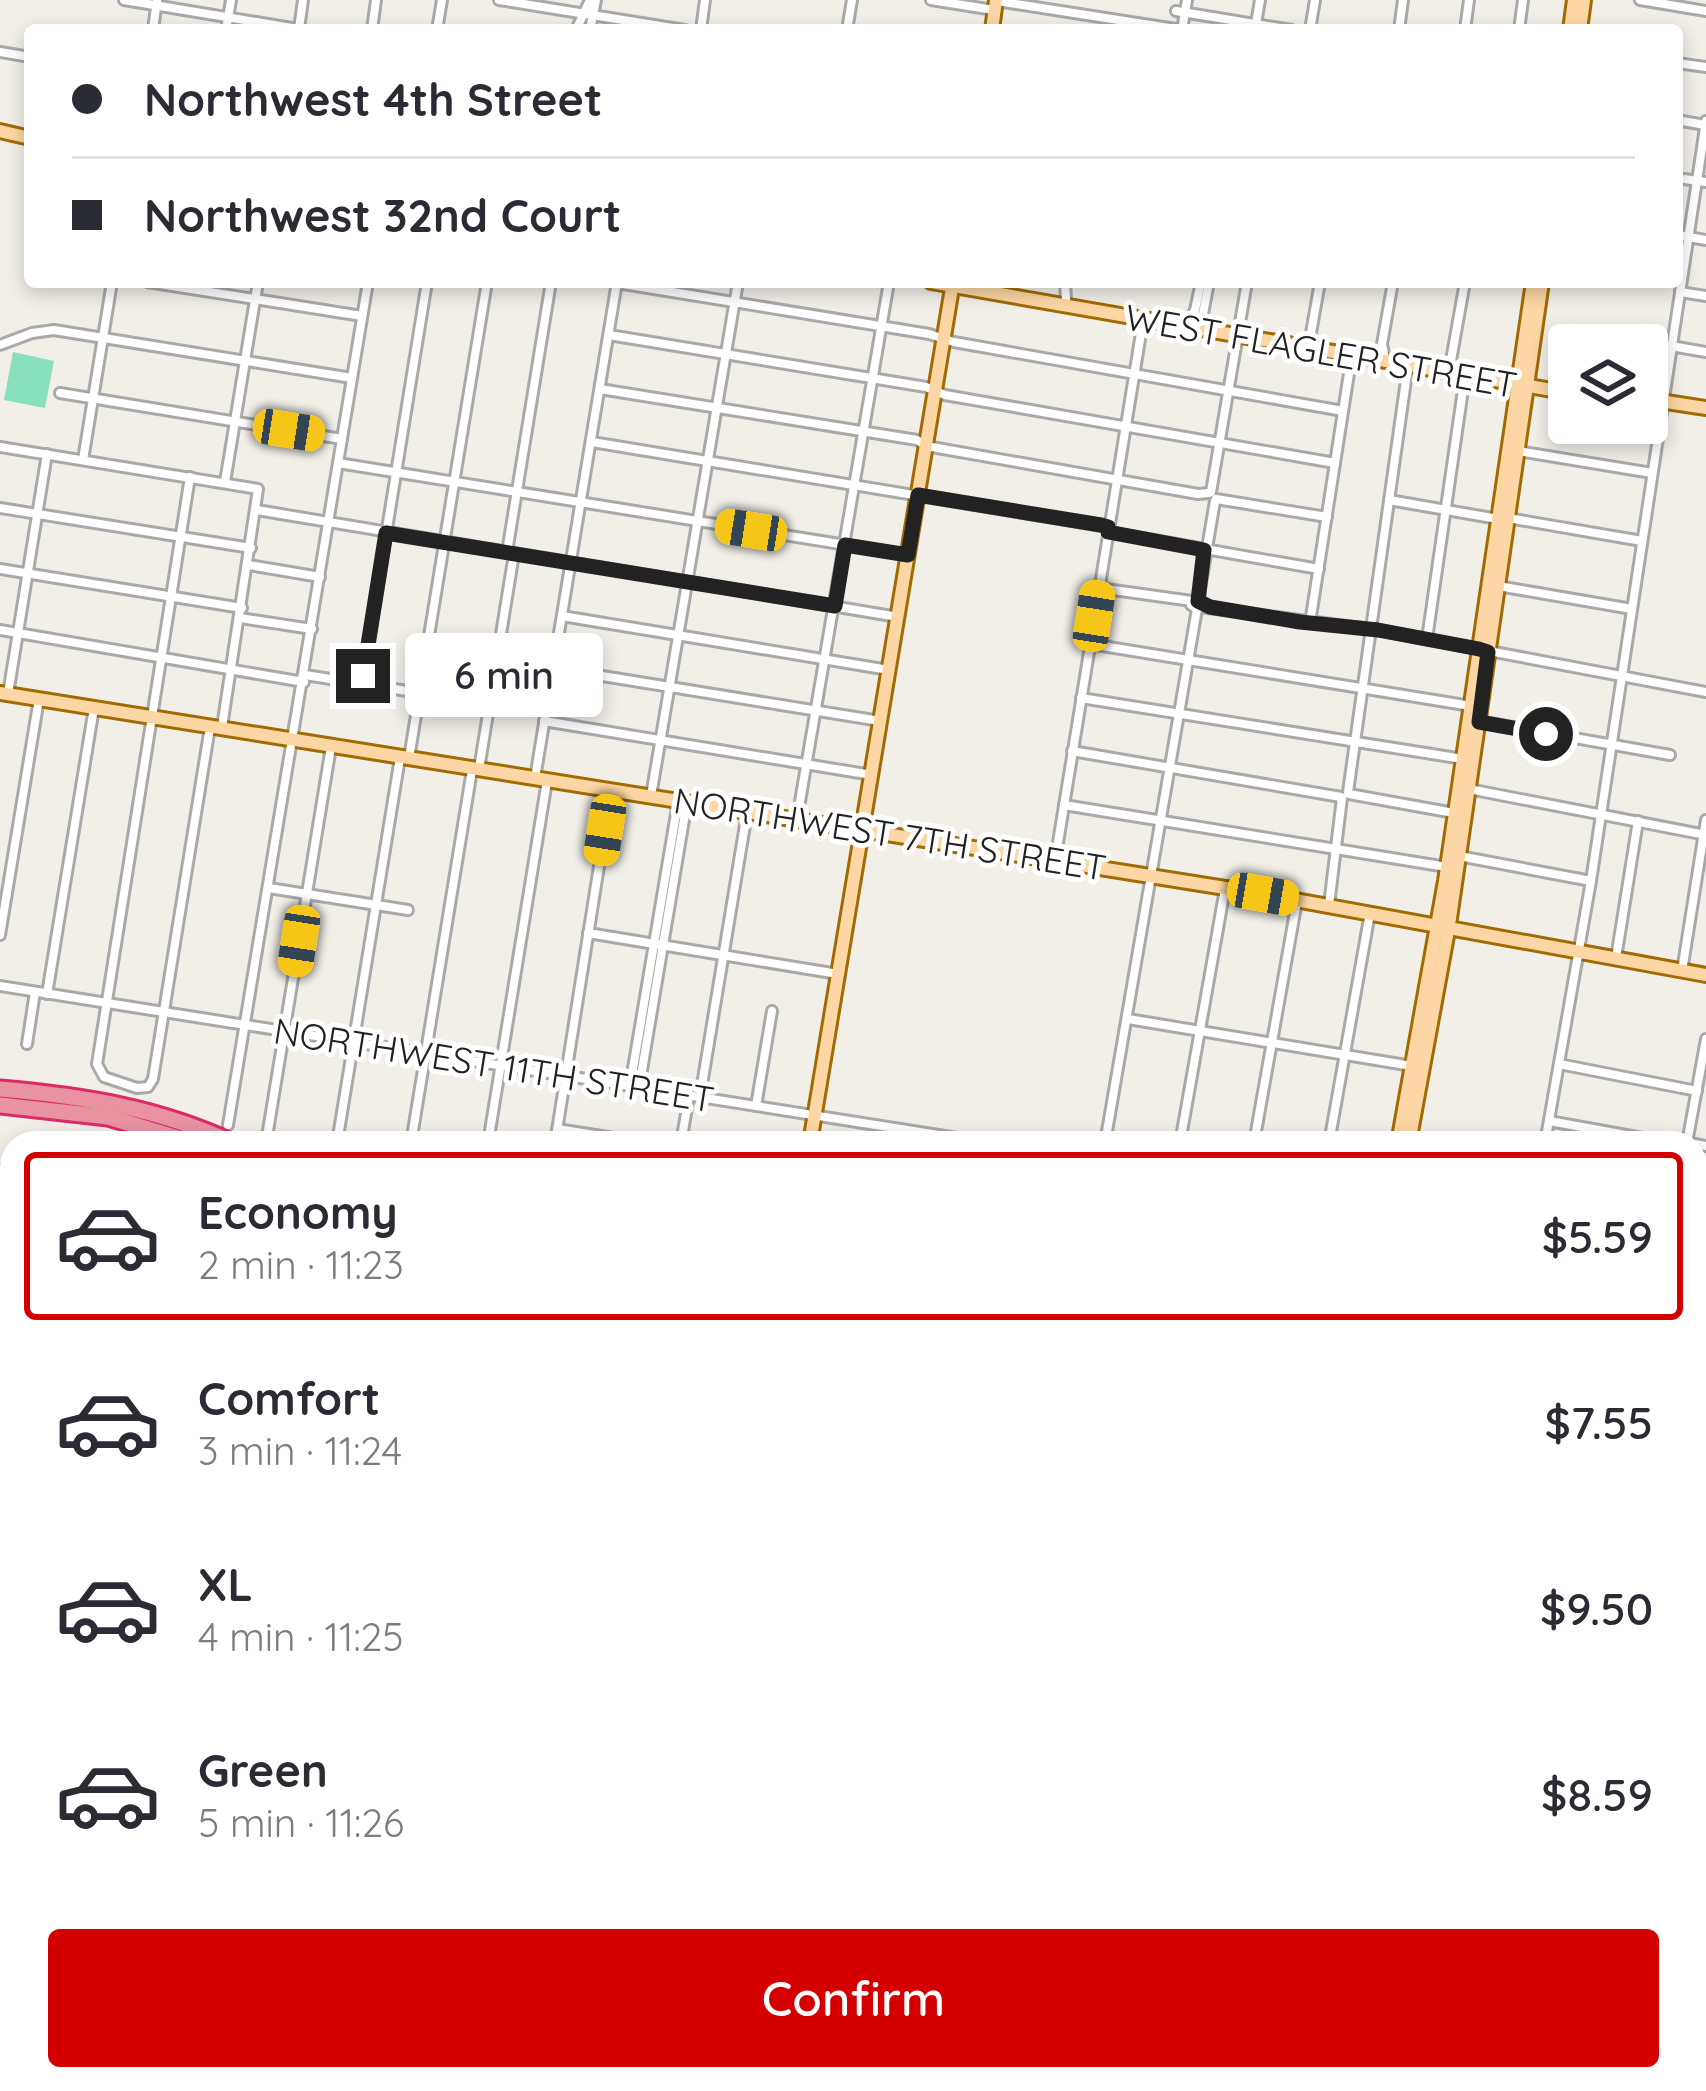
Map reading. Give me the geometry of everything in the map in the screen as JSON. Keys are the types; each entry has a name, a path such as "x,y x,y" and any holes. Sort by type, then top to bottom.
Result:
{"highway":[{"path":"0,1089 133,1106 201,1131"},
{"path":"0,1106 108,1117 154,1131"}],"main road":[{"path":"812,1131 952,288"},
{"name":"WEST FLAGLER STREET","path":"973,288 1143,321 1380,351 1465,376 1522,382"},
{"name":"WEST FLAGLER STREET","path":"1026,288 1062,292 1098,306 1206,325 1351,360 1450,366 1548,386"},
{"path":"1411,1131 1444,924 1471,706 1498,586 1500,502 1538,288"},
{"path":"1082,310 1098,306"},
{"path":"1143,321 1160,316"},
{"path":"1401,1131 1418,1074 1415,1049 1459,856 1503,519 1518,452 1522,382"},
{"path":"1668,406 1706,412"},
{"name":"NORTHWEST 7TH STREET","path":"4,694 1329,905 1706,975"},
{"path":"1462,764 1469,789"},
{"path":"1455,813 1462,832"}],"street":[{"path":"124,0 264,24"},
{"path":"227,24 231,0"},
{"path":"499,0 647,24"},
{"path":"586,24 593,0"},
{"path":"931,0 996,4 1134,24"},
{"path":"1181,6 1256,24 1259,0"},
{"path":"1640,0 1706,10"},
{"path":"1683,268 1701,182 1706,124"},
{"path":"1683,236 1706,240"},
{"path":"82,460 111,288"},
{"path":"185,288 362,316"},
{"path":"225,482 257,288"},
{"path":"228,1125 367,288"},
{"path":"362,683 426,288"},
{"path":"339,1131 376,905 420,693 486,288"},
{"path":"413,1131 490,704 516,492 550,288"},
{"path":"490,1131 541,779 544,721 616,288"},
{"path":"652,288 1343,411"},
{"path":"651,796 737,288"},
{"path":"797,819 888,288"},
{"path":"1189,322 1203,288"},
{"path":"1205,288 1206,325"},
{"path":"1107,1131 1153,876 1246,288"},
{"path":"1310,340 1319,288"},
{"path":"1380,351 1392,288"},
{"path":"1450,366 1464,288"},
{"path":"1668,368 1680,288"},
{"path":"1679,292 1706,296"},
{"path":"1055,861 1143,321"},
{"path":"0,345 42,331 352,378"},
{"path":"609,335 1335,463"},
{"path":"1671,346 1706,352"},
{"path":"1310,623 1351,360"},
{"path":"1329,905 1408,362"},
{"path":"1426,638 1465,376"},
{"path":"600,388 917,440 926,446 1327,517"},
{"path":"60,394 342,439"},
{"path":"592,442 918,495 1319,569"},
{"path":"1547,1131 1580,952 1657,444"},
{"path":"0,447 225,482 258,489 232,669 216,728 148,1087 113,1081 98,1072 190,477"},
{"path":"1518,452 1652,473"},
{"path":"4,694 47,454"},
{"path":"338,463 908,555"},
{"path":"1389,500 1642,542"},
{"path":"0,508 251,548"},
{"path":"257,510 898,616"},
{"path":"249,565 320,577"},
{"path":"0,569 170,596 312,629"},
{"path":"1498,586 1632,609"},
{"path":"1099,588 1426,638 1706,692"},
{"path":"562,616 889,670"},
{"path":"0,630 232,669 362,683 490,704"},
{"path":"1090,644 1471,706"},
{"path":"553,668 880,722"},
{"path":"1081,698 1353,741 1462,764"},
{"path":"0,935 39,699"},
{"path":"47,994 94,708"},
{"path":"544,721 872,775"},
{"path":"1479,722 1670,755"},
{"path":"268,1131 332,745"},
{"path":"1072,752 1455,813"},
{"path":"1469,789 1705,835"},
{"path":"570,1131 557,1129 612,790"},
{"path":"635,1087 682,801"},
{"path":"1064,805 1448,867"},
{"path":"684,1131 723,956 748,811"},
{"path":"1682,970 1706,820"},
{"path":"1616,958 1638,821"},
{"path":"1459,856 1591,881"},
{"path":"269,888 409,910"},
{"path":"1182,1131 1225,888"},
{"path":"1256,1131 1298,900"},
{"path":"1331,1131 1370,912"},
{"path":"588,933 838,974"},
{"name":"NORTHWEST 11TH STREET","path":"0,986 914,1131"},
{"path":"26,1044 35,992"},
{"path":"756,1106 772,1011"},
{"path":"1127,1019 1345,1054 1418,1074"},
{"path":"1692,1131 1706,1039"},
{"path":"1559,1064 1697,1090"},
{"path":"1549,1121 1589,1131"}],"green space":[{"path":"13,352 54,361 45,408 4,400"}],"route":[{"path":"363,676 386,533 835,606 845,545 908,555 918,495 1101,525 1108,532 1204,550 1197,593 1198,601 1210,607 1378,630 1488,652 1479,722 1546,734"}]}
